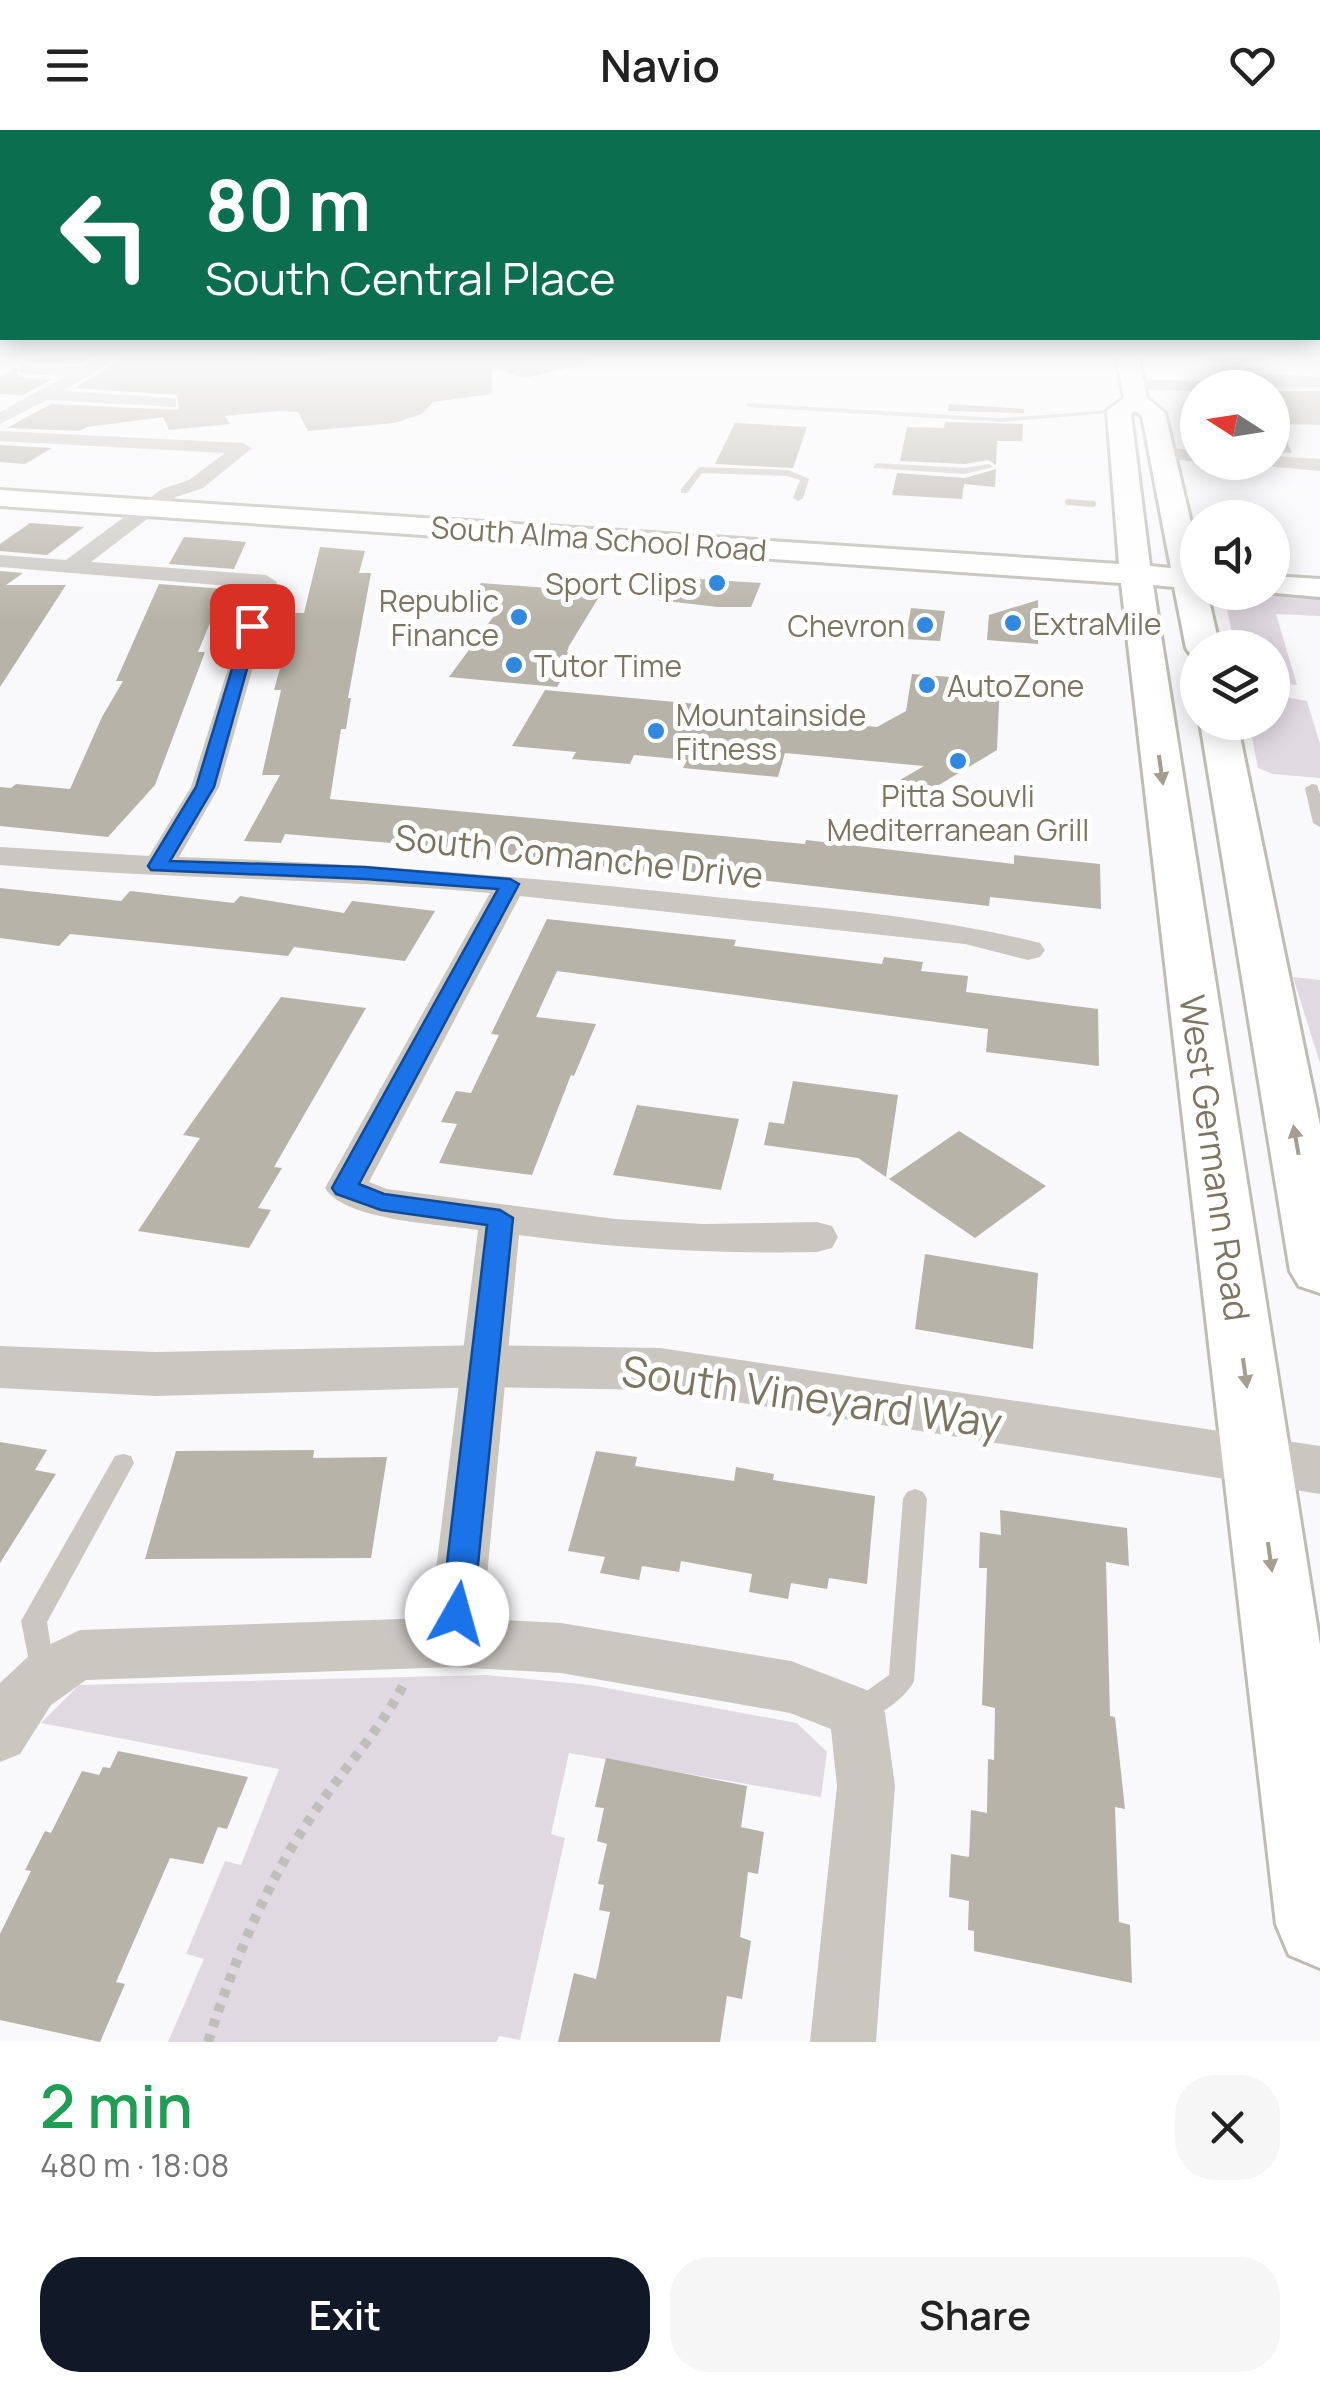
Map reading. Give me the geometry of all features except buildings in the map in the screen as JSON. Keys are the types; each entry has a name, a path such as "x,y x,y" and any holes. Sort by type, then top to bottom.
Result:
{"main road":[{"name":"West Germann Road","path":"1134,443 1134,565 1168,823 1289,1465 1320,1924"},
{"name":"West Germann Road","path":"1157,443 1180,520"},
{"name":"South Alma School Road","path":"0,481 160,501 1180,568"},
{"name":"South Alma School Road","path":"0,498 617,519 1134,565"},
{"path":"1290,567 1320,569"},
{"path":"1290,586 1320,588"},
{"path":"1221,740 1320,1270"},
{"path":"1168,823 1199,834 1206,842 1218,908 1259,937"}],"street":[{"path":"76,443 109,451 220,450"},
{"path":"138,443 220,450"},
{"path":"71,566 160,501 196,484 220,450"},
{"path":"1162,453 1180,454"},
{"path":"1290,460 1320,462"},
{"path":"0,562 266,582 205,787 158,866"},
{"name":"South Comanche Drive","path":"0,856 365,873 510,884 966,934 1028,950"},
{"path":"510,884 345,1188 381,1202 616,1234 704,1239 817,1238"},
{"path":"438,1643 486,1366 500,1218"},
{"name":"South Vineyard Way","path":"0,1367 156,1374 486,1366 660,1369 1289,1465"},
{"path":"0,1734 18,1702 42,1674 80,1655 438,1643 561,1648 791,1687 857,1713 866,1786 843,2042"}],"lane":[{"path":"876,466 965,471 989,466"},
{"path":"684,491 699,470 788,473 805,478 798,498"},
{"path":"1312,788 1320,823"},
{"path":"42,1674 34,1622 123,1463"},
{"path":"857,1713 901,1681 915,1500"}],"path":[{"path":"208,2042 236,1961 308,1821 390,1715 438,1643"}],"shaded area":[{"path":"1290,595 1320,599 1320,616 1276,614 1281,630 1231,630 1227,610 1290,610"},
{"path":"1290,661 1297,685 1290,684"},
{"path":"1290,698 1307,701 1320,744 1320,778 1273,774 1258,768 1252,740 1290,740"},
{"path":"1293,977 1320,980 1320,1063"},
{"path":"487,1675 590,1685 797,1723 827,1752 821,1797 569,1753 551,1834 565,1838 520,2040 499,2036 497,2042 168,2042 204,1959 186,1954 225,1861 241,1865 279,1769 41,1723 79,1685"}],"waterway":[{"path":"1068,502 1093,504"}],"place":[{"name":"Sport Clips","path":"717,583"},
{"name":"Republic Finance","path":"519,617"},
{"name":"ExtraMile","path":"1013,623"},
{"name":"Chevron","path":"925,625"},
{"name":"Tutor Time","path":"514,665"},
{"name":"AutoZone","path":"927,685"},
{"name":"Mountainside Fitness","path":"656,731"},
{"name":"Pitta Souvli Mediterranean Grill","path":"958,761"}],"route":[{"path":"252,626 205,787 158,866 365,873 510,884 345,1188 381,1202 500,1218 457,1614"}]}
